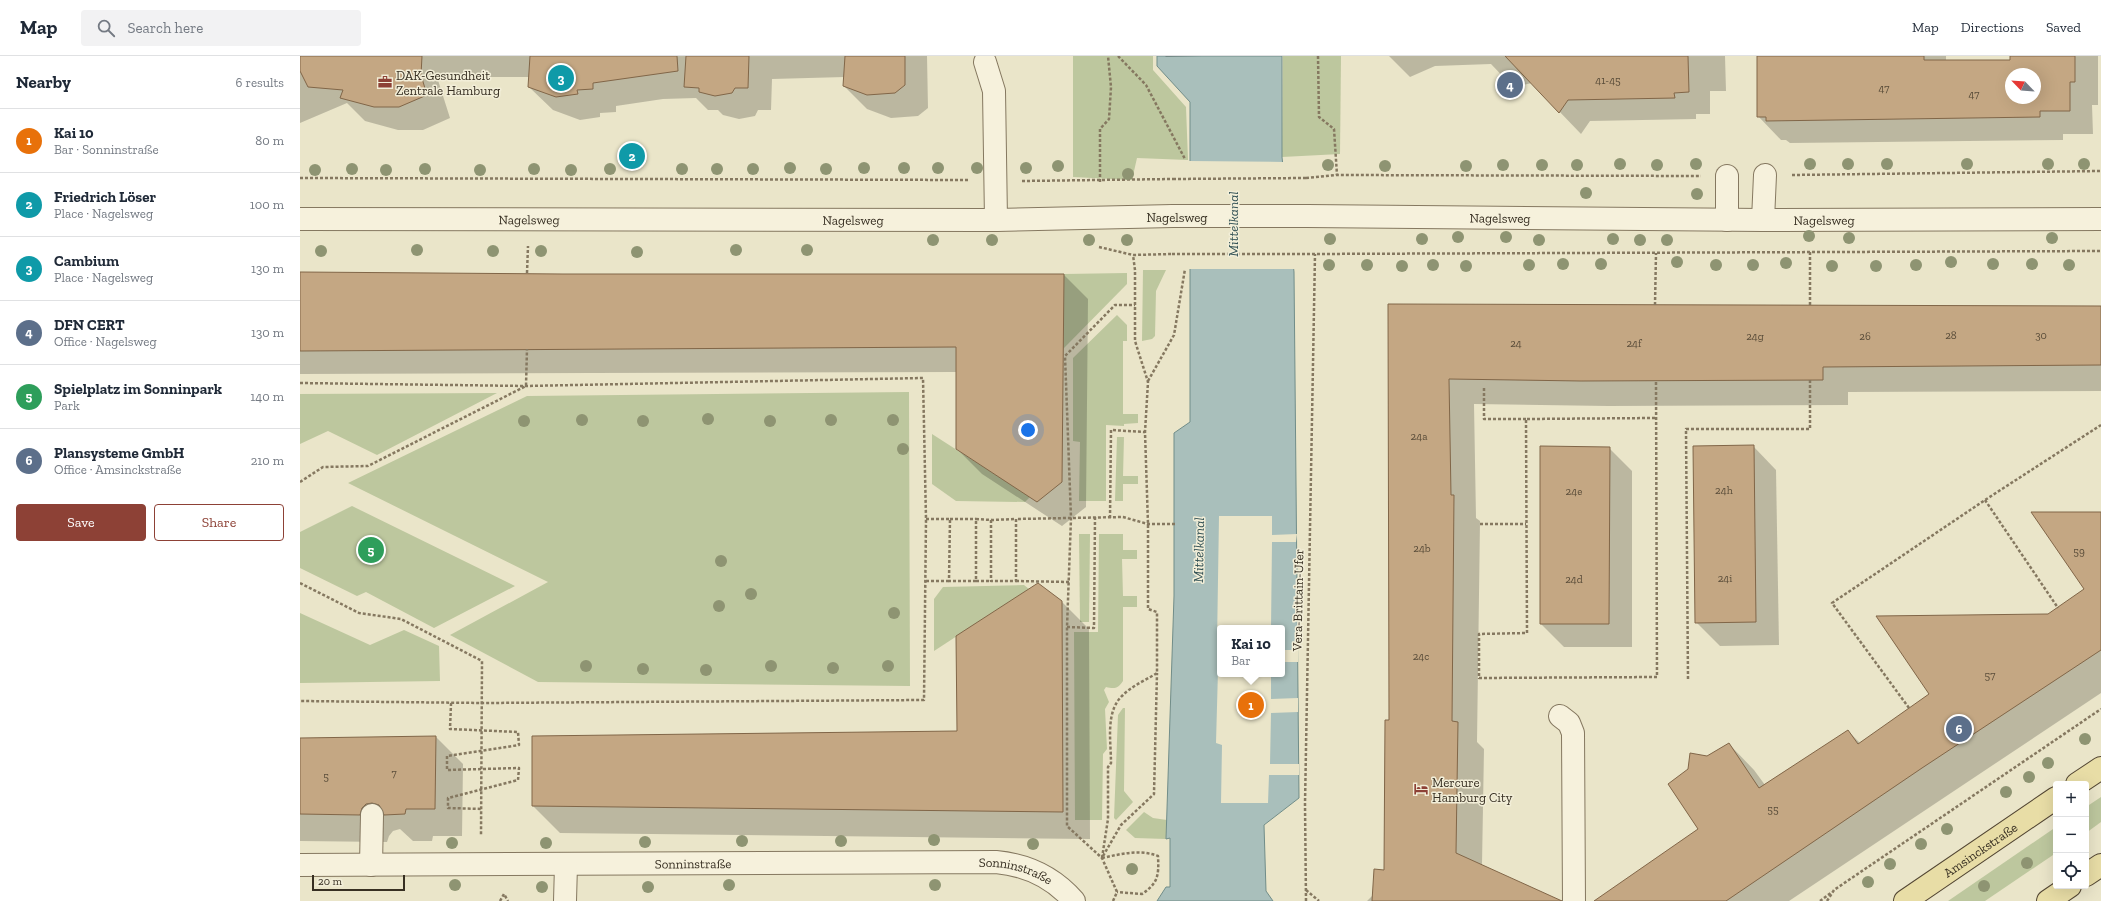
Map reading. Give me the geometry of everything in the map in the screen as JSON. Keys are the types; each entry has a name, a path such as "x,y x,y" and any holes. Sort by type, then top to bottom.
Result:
{"main road":[{"path":"2082,781 2101,768"},
{"name":"Amsinckstraße","path":"1905,901 2053,800"},
{"path":"2089,873 2101,865"},
{"path":"2048,901 2066,889"}],"street":[{"path":"985,62 994,91 996,220"},
{"path":"1763,220 1765,175"},
{"path":"1727,176 1727,220"},
{"name":"Nagelsweg","path":"300,219 996,220 1173,216 1307,216 1727,220 2101,219"},
{"path":"1560,716 1569,723 1573,733 1574,901"},
{"path":"372,814 372,865"},
{"name":"Sonninstraße","path":"300,865 996,862 1022,866 1037,872 1063,889 1074,901"},
{"path":"565,901 566,865"}],"path":[{"path":"1100,182 1100,129 1110,119 1111,87 1108,56"},
{"path":"1118,56 1146,85 1185,159"},
{"path":"1318,56 1319,117 1334,129 1337,175"},
{"path":"300,178 1100,182 1306,178"},
{"path":"1172,254 2101,251"},
{"path":"1810,252 1810,306"},
{"path":"1655,305 1656,253"},
{"name":"Vera-Brittain-Ufer","path":"1306,901 1305,804 1315,254"},
{"path":"1102,858 1121,825 1154,794 1157,612 1148,609 1148,524 1145,432 1148,382 1134,341 1136,270 1133,255"},
{"path":"1148,382 1174,335 1185,269"},
{"path":"1113,901 1117,892 1102,858 1066,826 1067,627 1071,518 1065,356 1115,305 1135,305"},
{"path":"526,386 527,349"},
{"path":"300,383 526,386 923,378 926,519 924,700 483,703 300,701"},
{"path":"1688,679 1686,429 1810,429 1810,380"},
{"path":"1526,419 1527,633 1479,634 1479,678 1657,677 1656,381"},
{"path":"300,482 323,467 368,466 526,386"},
{"path":"1484,388 1484,419 1656,418"},
{"path":"1909,708 1832,603 1985,500 2101,425"},
{"path":"1110,518 1111,430 1145,432"},
{"path":"1985,500 2058,608"},
{"path":"1067,627 1094,628 1095,517"},
{"path":"926,519 1061,520 1095,517 1132,518 1148,524 1175,524"},
{"path":"949,581 950,519"},
{"path":"976,519 976,581"},
{"path":"1016,519 1016,581"},
{"path":"990,581 991,520"},
{"path":"1480,524 1526,524"},
{"path":"926,581 1069,582"},
{"path":"300,583 359,613 401,619 482,661 483,703 482,732 482,752 483,770 482,789 482,809 448,808 448,798 482,789 518,780 519,768 483,770 447,770 447,756 482,752 519,745 518,732 482,732 450,729 451,704 483,703"},
{"path":"1102,858 1108,819 1108,767 1111,763 1112,710 1124,694 1157,673"},
{"path":"1820,901 2101,709"},
{"path":"1102,858 1129,852 1149,853 1158,856 1159,871 1154,886 1142,894 1117,892"},
{"path":"1306,889 1319,901"},
{"path":"1827,901 1834,890"},
{"path":"500,901 504,894 508,901"}],"green space":[{"path":"1073,56 1153,56 1153,70 1186,107 1188,160 1137,158 1132,180 1073,177"},
{"path":"1283,56 1341,56 1340,154 1282,157"},
{"path":"1143,270 1166,270 1156,291 1155,336 1152,339 1142,341"},
{"path":"1127,273 1127,284 1063,349 1064,274"},
{"path":"1117,315 1127,325 1127,341 1123,341 1123,414 1138,414 1138,423 1124,424 1124,426 1106,425 1106,501 1079,501 1080,442 1073,441 1073,358"},
{"path":"909,392 910,686 538,682 450,635 548,582 348,483 527,396"},
{"path":"497,393 377,455 328,431 300,444 300,394"},
{"path":"932,434 1030,497 1025,502 956,501 932,484"},
{"path":"1117,437 1124,437 1123,476 1138,476 1138,484 1123,484 1123,501 1115,501"},
{"path":"352,506 515,586 434,628 366,592 357,596 300,568 300,532"},
{"path":"1079,534 1090,534 1089,622 1080,622"},
{"path":"1099,534 1123,534 1123,550 1137,550 1137,559 1122,559 1123,596 1137,596 1137,607 1123,607 1123,681 1118,687 1106,687 1104,690 1109,702 1105,709 1107,749 1103,754 1102,820 1075,820 1074,632 1098,632"},
{"path":"1024,585 1029,589 934,651 934,599 943,587"},
{"path":"300,613 370,645 404,630 439,646 440,681 300,683"},
{"path":"1123,708 1125,708 1124,791 1133,802 1116,820 1114,818 1118,715"},
{"path":"2101,797 2101,822 2089,831 2089,817 2089,805"},
{"path":"1144,812 1153,818 1167,820 1166,839 1135,838 1126,830"},
{"path":"2053,829 2053,855 1985,901 1948,901"}],"water":[{"name":"Mittelkanal","path":"1157,56 1282,56 1282,157 1294,272 1299,798 1264,825 1266,891 1273,901 1157,901 1166,887 1170,887 1170,838 1166,839 1174,596 1174,433 1190,422 1190,102 1157,66"}],"pier":[{"path":"1189,161 1284,162 1296,269 1189,269"},
{"path":"1219,516 1272,516 1272,535 1297,534 1296,542 1272,542 1271,625 1217,625"},
{"path":"1285,650 1298,650 1298,662 1285,662"},
{"path":"1218,677 1271,677 1271,699 1298,698 1298,712 1271,713 1270,764 1299,764 1299,775 1269,775 1268,803 1221,803 1222,745 1216,743"}],"building":[{"name":"DAK-Gesundheit Zentrale Hamburg","path":"300,56 422,56 421,75 427,95 399,107 374,107 340,98 343,90 308,87 300,71"},
{"path":"530,56 677,56 678,71 593,83 593,89 577,90 578,94 556,97 528,87"},
{"path":"686,56 749,56 748,88 735,88 732,93 715,96 699,92 699,88 684,87"},
{"path":"845,56 905,56 905,85 895,93 867,95 843,86"},
{"path":"1505,56 1688,56 1689,92 1674,93 1675,98 1568,100 1559,113"},
{"path":"1757,56 1924,56 1924,60 2010,60 2010,56 2075,56 2075,82 2070,82 2070,111 2040,111 2040,117 1766,121 1766,117 1757,117"},
{"path":"300,272 563,274 1064,274 1062,482 1037,502 956,449 956,347 300,351"},
{"path":"1388,304 2101,306 2101,365 1823,367 1823,380 1581,381 1449,379 1451,495 1454,495 1452,721 1458,722 1456,853 1562,901 1372,901 1374,869 1384,870 1385,720 1389,720"},
{"path":"1754,445 1756,622 1695,623 1693,446"},
{"path":"1540,446 1610,447 1609,624 1540,624"},
{"path":"2031,512 2101,512 2101,650 1922,768 1726,901 1594,901 1698,829 1668,784 1688,769 1690,753 1707,756 1729,743 1759,788 1848,730 1858,744 1929,694 1876,616 2048,614 2084,589"},
{"path":"1038,583 1062,601 1063,812 532,806 532,736 957,731 956,636"},
{"path":"436,736 435,809 406,809 405,814 384,815 379,805 372,803 366,804 362,808 360,815 300,814 300,738"}],"place":[{"name":"Cambium","path":"561,78"},
{"name":"DAK-Gesundheit Zentrale Hamburg","path":"385,82"},
{"name":"DFN CERT","path":"1510,85"},
{"name":"Friedrich Löser","path":"632,156"},
{"name":"Spielplatz im Sonninpark","path":"371,550"},
{"name":"Kai 10","path":"1251,705"},
{"name":"Plansysteme GmbH","path":"1959,729"},
{"name":"Mercure Hamburg City","path":"1421,789"}]}
